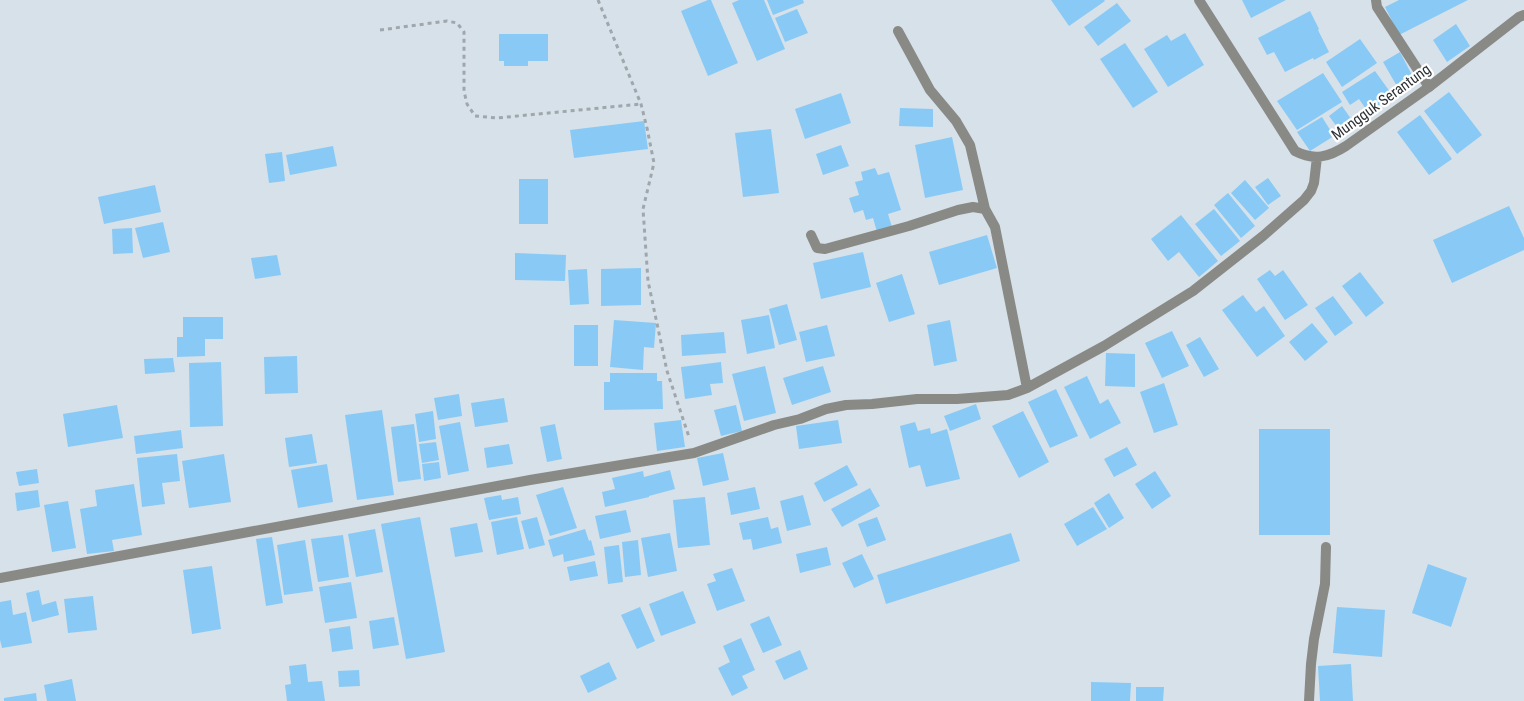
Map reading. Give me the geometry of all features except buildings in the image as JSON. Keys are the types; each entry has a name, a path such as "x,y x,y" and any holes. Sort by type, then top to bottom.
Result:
{"street":[{"path":"0,578 530,480 694,453 774,425 846,405 917,399 957,399 1008,395 1027,388 1104,346 1192,291 1263,236 1304,200 1311,191 1314,183 1317,157 1305,156 1295,151 1198,0"},
{"path":"1376,0 1377,7 1429,87"},
{"name":"Mungguk Serantung","path":"1317,157 1335,153 1346,146 1429,87 1524,15"},
{"path":"898,31 930,90 956,121 970,145 985,209 995,227 1027,388"},
{"path":"811,235 817,248 825,249 973,206 985,209"},
{"path":"1309,701 1313,647 1325,584 1326,547"}],"path":[{"path":"598,0 641,104 654,163 643,209 648,282 667,371 694,453"},
{"path":"380,30 447,21 457,22 464,32 464,91 467,104 475,116 497,118 641,104"}]}
